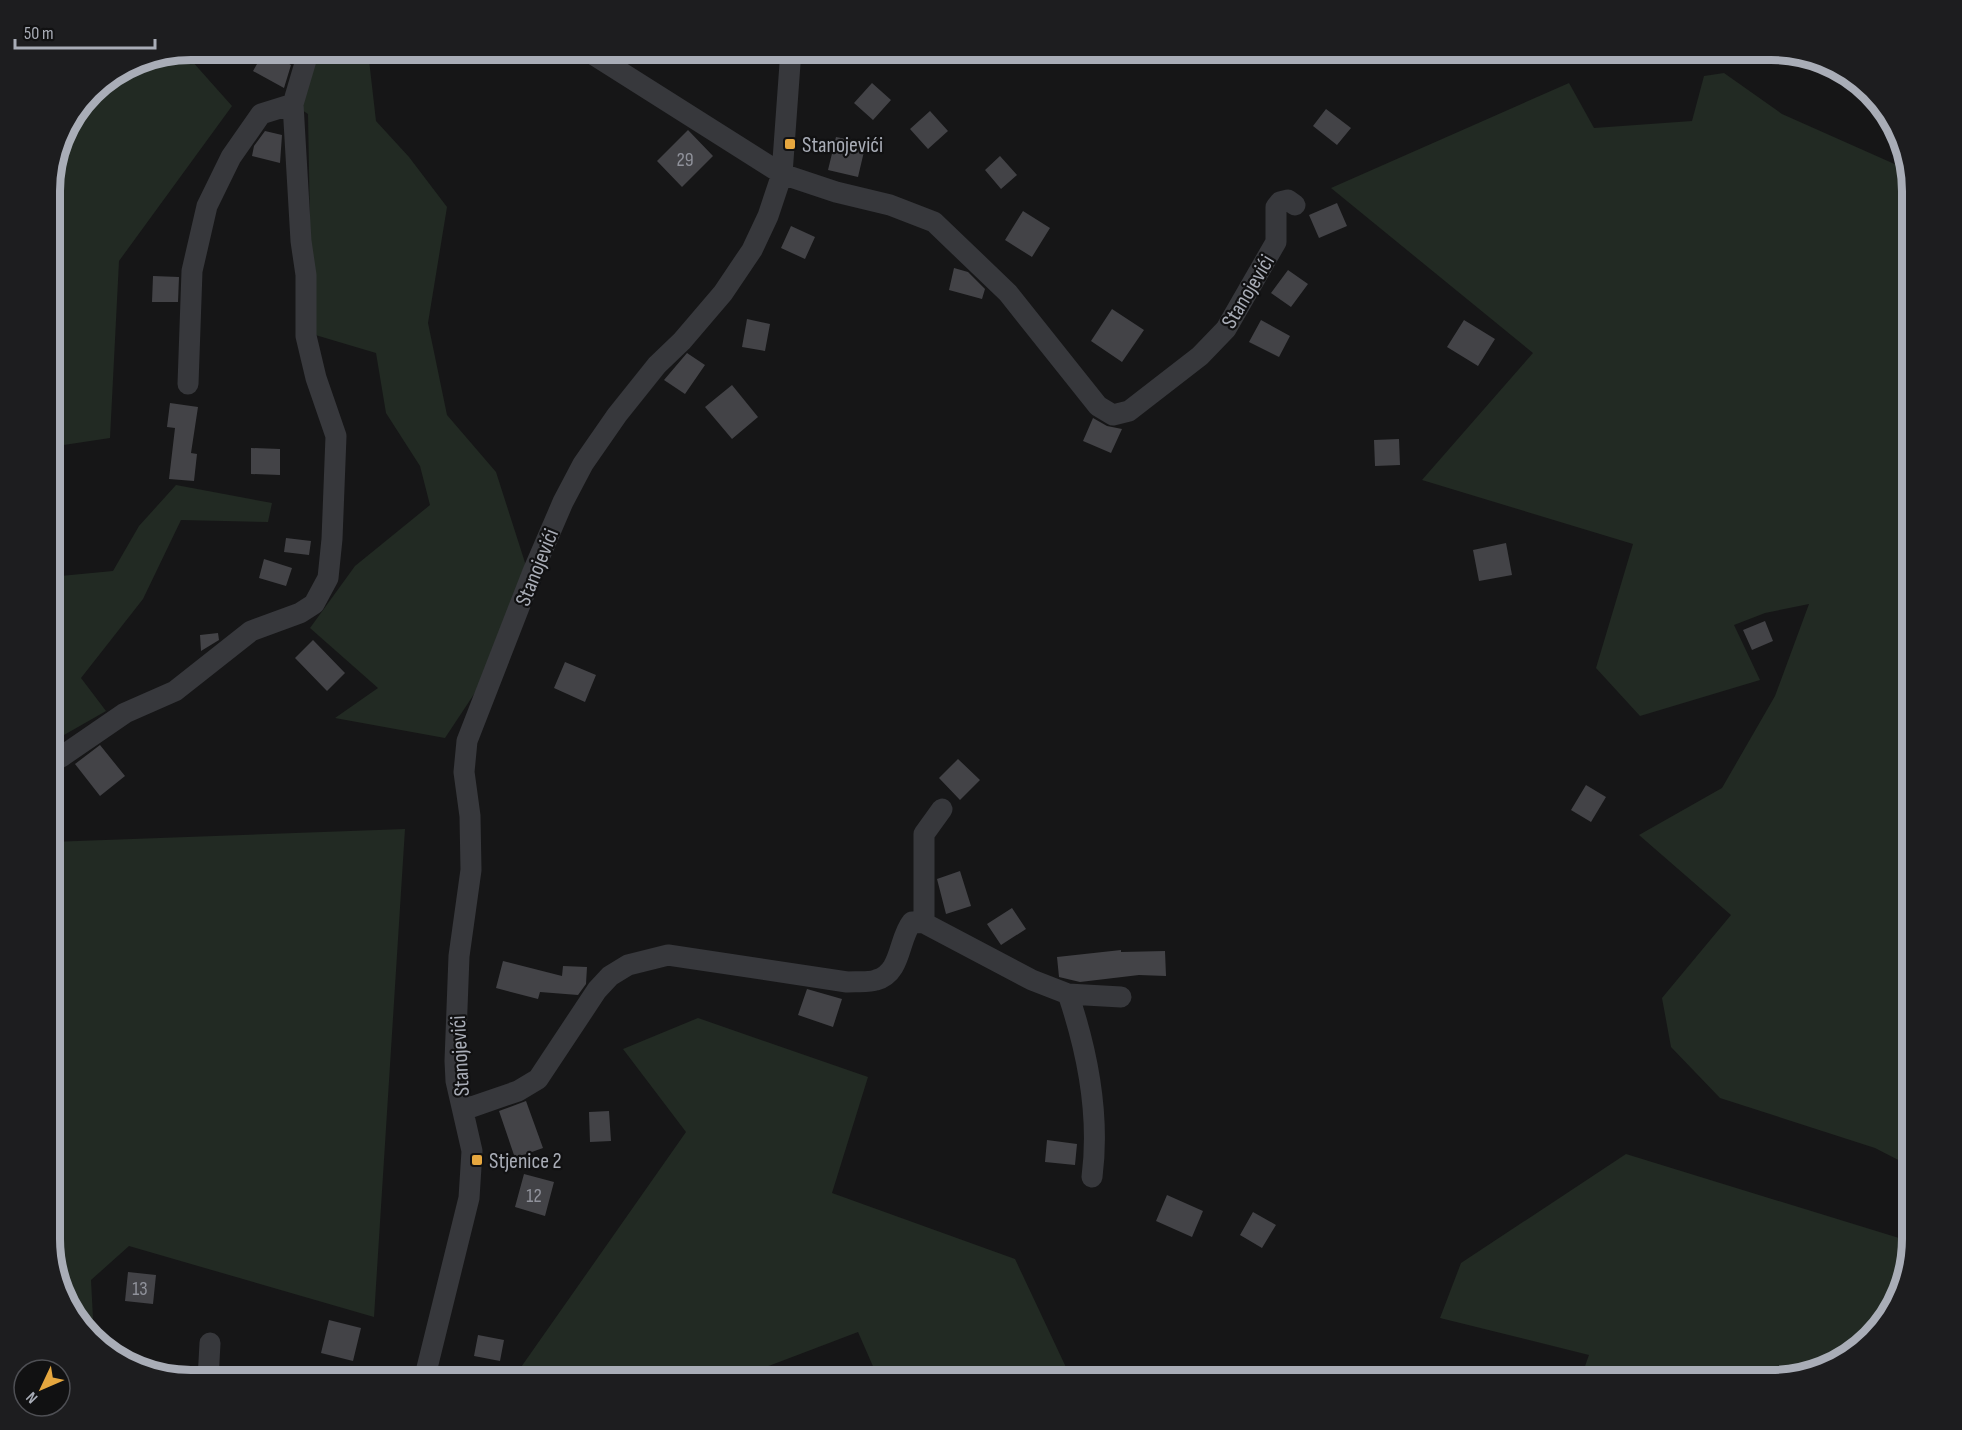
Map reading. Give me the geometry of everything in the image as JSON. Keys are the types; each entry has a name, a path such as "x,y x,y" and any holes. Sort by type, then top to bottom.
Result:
{"street":[{"path":"61,757 125,713 174,691 251,631 300,613 314,604 328,578 332,540 336,436 316,378 306,336 306,275 301,241 293,104 306,60"},
{"path":"602,60 782,174 790,60"},
{"path":"188,384 192,271 207,206 231,157 261,114 293,104"},
{"name":"Stanojevići","path":"426,1370 469,1198 472,1151 456,1082 459,956 471,870 470,816 464,772 467,741 562,502 617,415 657,365 702,317 741,267 768,216 782,174 836,192 890,205 934,222 1008,293 1098,406 1113,415 1129,411 1200,356 1226,329 1276,242 1276,207 1288,200 1296,205"},
{"path":"924,923 924,834 942,809"},
{"path":"463,1110 518,1091 538,1079 597,990 610,976 628,965 668,955 847,982 877,980 889,973 895,964 906,929 912,922 924,923 1032,980 1068,994 1121,997"},
{"path":"1068,994 1082,1034 1092,1090 1096,1150 1092,1177"},
{"path":"209,1370 210,1343"}],"shaded area":[{"path":"191,60 232,106 119,261 110,438 60,446 60,182 64,157 87,111 111,87 149,67"},
{"path":"312,60 369,60 376,121 409,157 447,207 428,323 447,415 496,472 528,572 486,676 445,738 335,718 378,688 310,628 355,566 430,505 420,466 386,413 376,353 312,334 308,114 293,104"},
{"path":"1724,73 1782,114 1899,166 1901,174 1902,1162 1875,1148 1720,1098 1671,1047 1662,998 1731,915 1639,835 1722,788 1775,696 1809,604 1765,613 1734,625 1760,680 1640,716 1596,668 1633,544 1422,480 1533,353 1331,188 1569,83 1594,128 1692,121 1704,76"},
{"path":"176,485 272,503 268,522 181,520 143,599 81,678 106,711 60,737 60,576 113,571 139,526"},
{"path":"405,829 374,1317 129,1246 91,1280 93,1327 87,1319 67,1281 60,1248 60,842"},
{"path":"698,1018 868,1077 832,1193 1015,1259 1067,1370 875,1370 858,1332 758,1370 519,1370 686,1132 623,1049"},
{"path":"1626,1154 1902,1239 1901,1256 1892,1289 1875,1319 1864,1332 1837,1352 1813,1363 1788,1369 1771,1370 1584,1370 1589,1355 1440,1318 1461,1263"}],"building":[{"path":"259,60 282,60 291,65 284,88 253,71"},
{"path":"872,83 891,100 873,120 854,103"},
{"path":"1326,109 1351,128 1337,145 1313,126"},
{"path":"930,111 948,131 928,149 910,129"},
{"path":"688,130 713,156 682,187 657,161"},
{"path":"265,131 282,135 280,163 252,156 254,146"},
{"path":"836,137 866,143 858,177 828,170"},
{"path":"1000,156 1017,175 1001,189 985,170"},
{"path":"1337,203 1347,226 1319,238 1309,215"},
{"path":"1023,211 1050,228 1032,257 1005,240"},
{"path":"791,226 815,237 805,259 781,248"},
{"path":"954,268 968,272 985,289 982,299 949,290"},
{"path":"1288,270 1308,284 1291,307 1271,293"},
{"path":"153,276 179,277 178,302 152,302"},
{"path":"1112,309 1144,330 1122,362 1091,341"},
{"path":"747,319 770,324 765,351 742,347"},
{"path":"1261,320 1290,336 1279,357 1249,342"},
{"path":"1464,320 1495,339 1478,366 1447,347"},
{"path":"687,353 705,365 685,394 664,380"},
{"path":"732,385 758,417 732,439 705,407"},
{"path":"170,403 198,407 191,453 197,454 194,481 169,479 175,428 167,427"},
{"path":"1093,418 1107,426 1122,429 1111,453 1083,441"},
{"path":"1399,439 1400,465 1375,466 1374,440"},
{"path":"251,448 280,449 280,475 251,474"},
{"path":"286,538 311,541 309,555 284,552"},
{"path":"1506,543 1512,575 1479,581 1473,550"},
{"path":"264,559 292,568 286,586 259,578"},
{"path":"1765,621 1773,641 1752,650 1743,630"},
{"path":"218,633 219,640 201,651 200,635"},
{"path":"313,640 345,673 327,691 295,658"},
{"path":"565,662 596,675 585,702 554,688"},
{"path":"100,745 125,776 100,796 75,764"},
{"path":"958,759 980,780 960,800 939,778"},
{"path":"1586,785 1606,797 1591,822 1571,810"},
{"path":"960,871 971,906 946,914 937,879"},
{"path":"1012,908 1026,929 1001,945 987,924"},
{"path":"1121,950 1121,952 1165,951 1166,976 1139,975 1080,982 1059,977 1057,957"},
{"path":"503,961 562,976 563,966 587,967 586,984 578,995 540,992 538,999 496,988"},
{"path":"807,989 842,999 833,1027 798,1015"},
{"path":"526,1101 543,1148 515,1158 499,1111"},
{"path":"609,1111 611,1141 590,1142 589,1112"},
{"path":"1047,1140 1077,1144 1075,1165 1045,1162"},
{"path":"524,1174 554,1182 545,1216 515,1207"},
{"path":"1167,1195 1203,1211 1192,1237 1156,1221"},
{"path":"1253,1212 1276,1225 1262,1248 1240,1235"},
{"path":"128,1272 156,1275 153,1304 125,1301"},
{"path":"329,1320 361,1328 353,1361 321,1353"},
{"path":"478,1335 504,1340 500,1361 474,1356"}],"place":[{"name":"Stanojevići","path":"790,144"},
{"name":"Stjenice 2","path":"477,1160"}]}
